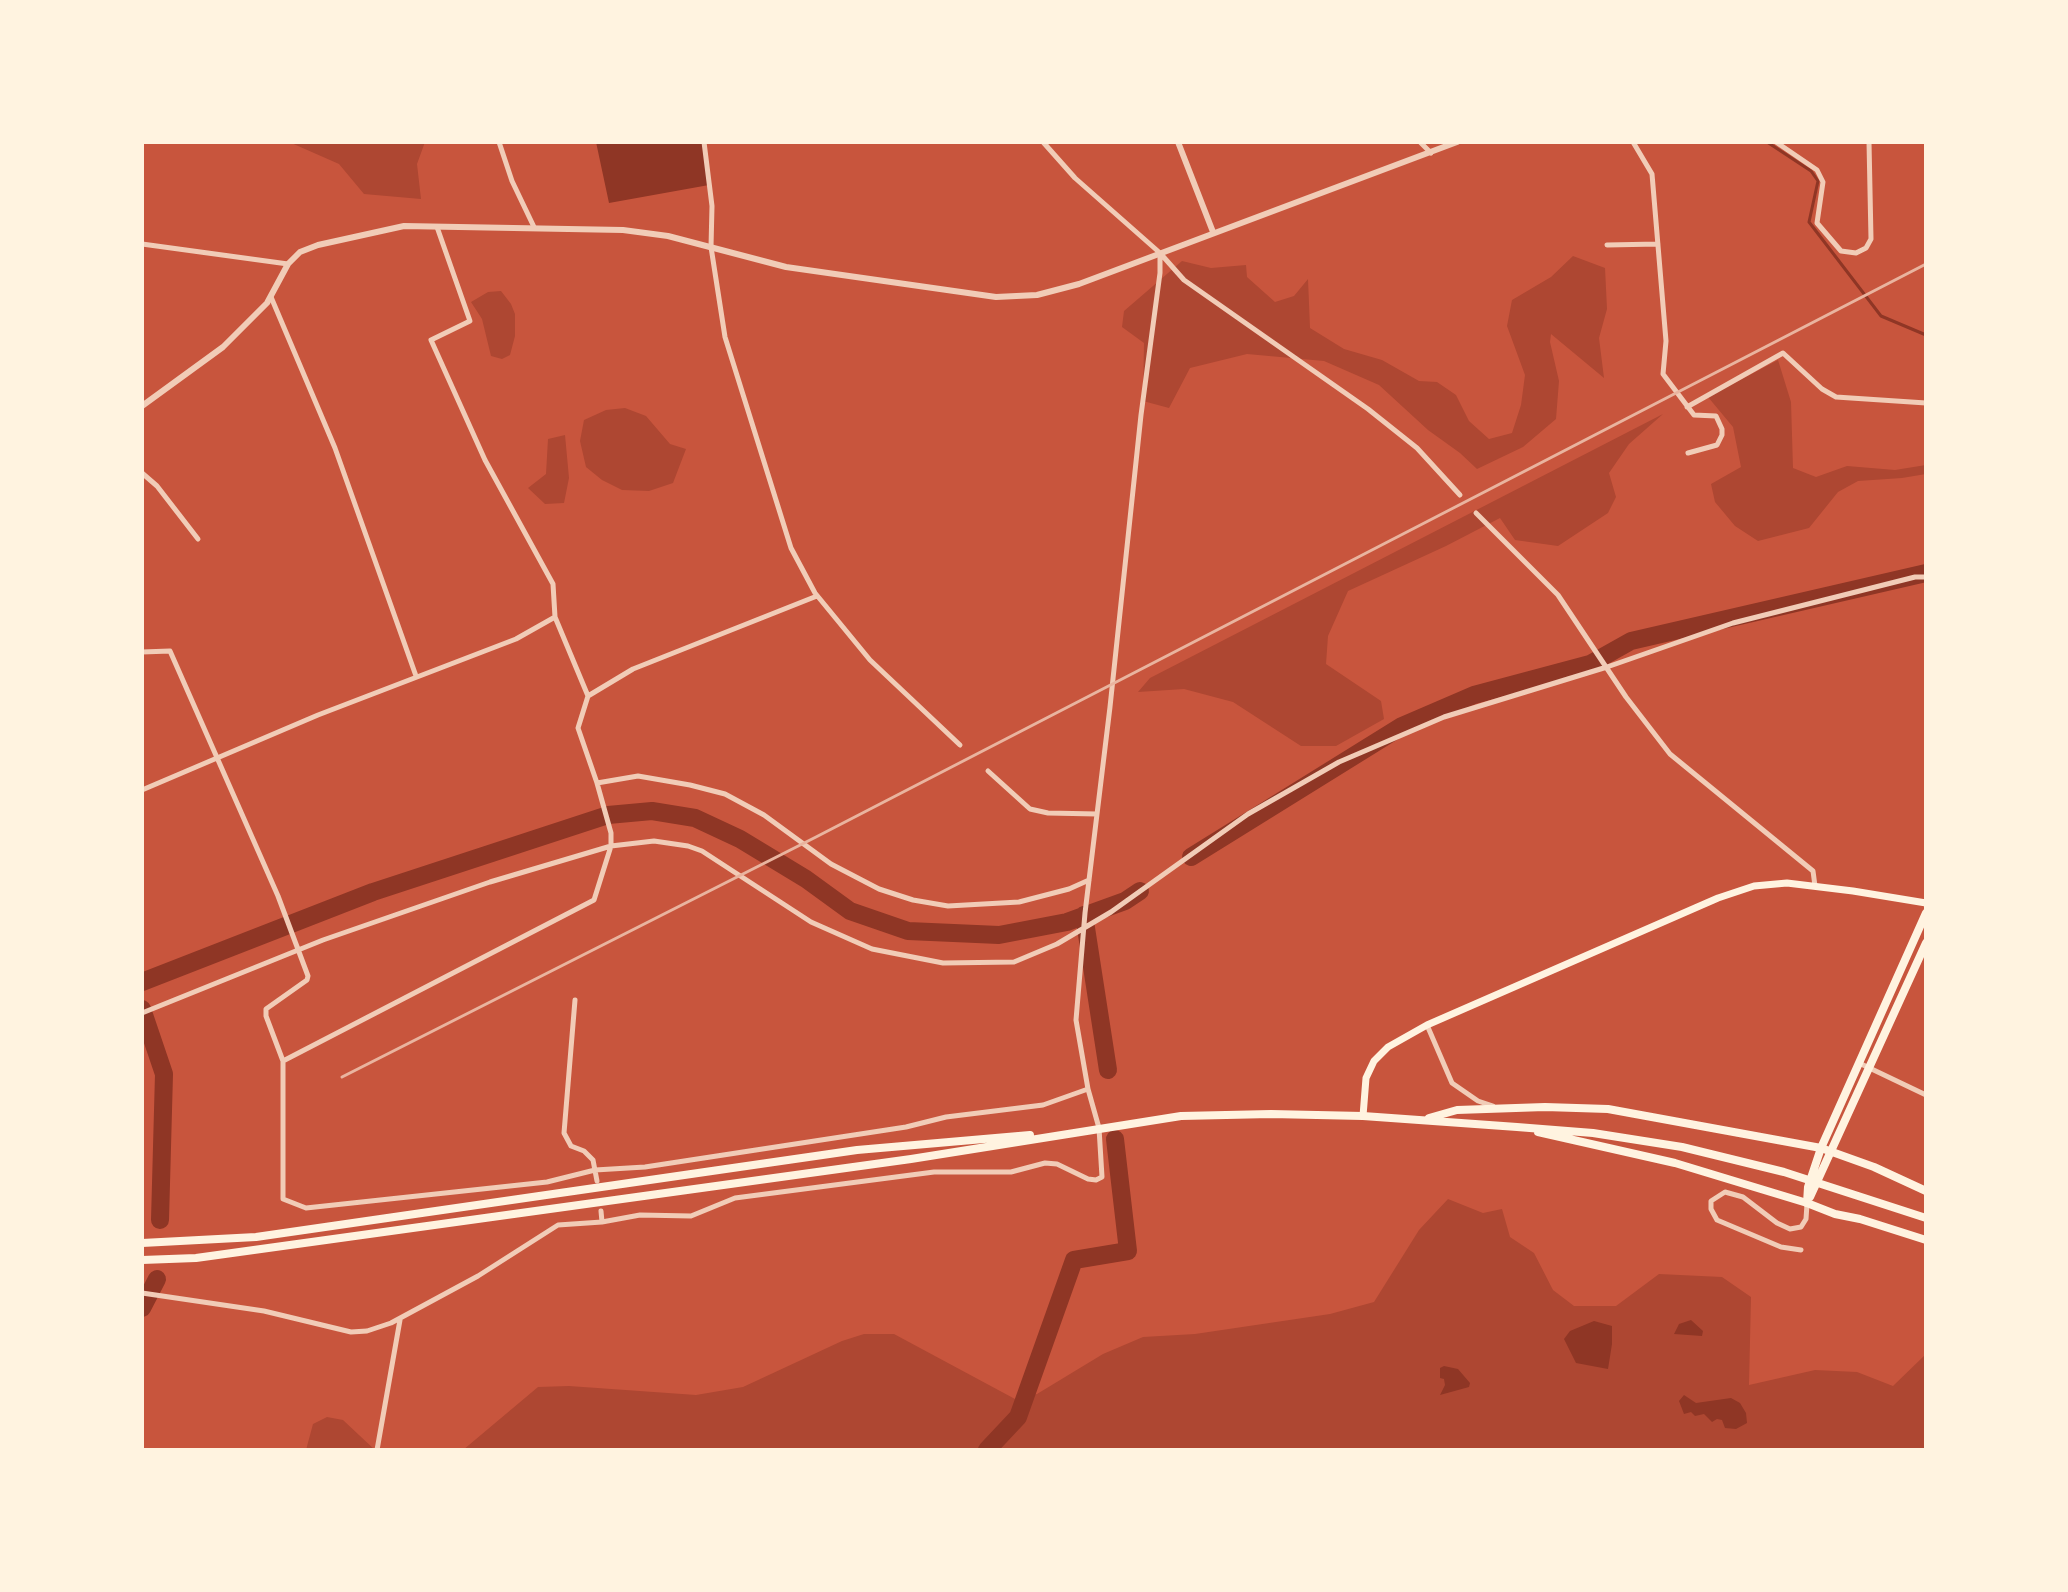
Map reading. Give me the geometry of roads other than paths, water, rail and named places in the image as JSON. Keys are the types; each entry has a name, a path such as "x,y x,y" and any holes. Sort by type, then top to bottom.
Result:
{"main road":[{"path":"1363,1116 1366,1078 1374,1061 1388,1047 1427,1025 1718,898 1754,886 1787,883 1926,903"},
{"path":"1807,1203 1808,1187 1821,1148 1926,913"},
{"path":"1807,1203 1926,943"},
{"path":"1425,1120 1457,1110 1608,1109 1821,1148 1926,1191"},
{"path":"142,1260 196,1258 911,1159 1181,1116 1363,1116 1593,1133 1682,1147 1784,1172 1926,1218"},
{"path":"1517,1127 1675,1163 1926,1240"},
{"path":"142,1243 256,1237 857,1150 1099,1128"}],"street":[{"path":"499,142 512,181 534,227"},
{"path":"704,142 712,206 711,247 725,337 786,534 817,596 870,660 960,745"},
{"path":"1043,142 1075,178 1160,253 1184,280 1368,409 1417,448 1460,495"},
{"path":"1178,142 1213,232"},
{"path":"1420,142 1432,154"},
{"path":"142,406 223,347 271,297 288,264 300,252 318,245 404,226 623,230 668,236 786,267 996,297 1037,295 1065,288 1432,154 1457,142"},
{"path":"1633,142 1652,174 1666,341 1663,374 1694,415 1716,416 1722,429 1717,445 1688,453"},
{"path":"1776,142 1817,170 1823,182 1817,223 1841,251 1856,253 1866,248 1871,239 1869,142"},
{"path":"283,1061 472,966 594,900 611,846 612,838 598,786 578,728 588,696 555,617 553,584 485,460 431,340 470,321 437,227"},
{"path":"142,244 288,264"},
{"path":"1607,245 1658,244"},
{"path":"142,1293 264,1311 351,1332 367,1331 400,1319 478,1276 558,1225 640,1215 691,1216 735,1198 934,1172 1011,1172 1045,1163 1057,1164 1088,1179 1102,1177 1099,1128 1088,1089 1076,1020 1160,253"},
{"path":"271,297 335,448 416,676"},
{"path":"1687,407 1783,353 1822,389 1836,397 1926,403"},
{"path":"142,473 157,486 198,539"},
{"path":"1476,513 1558,595 1626,697 1670,754 1813,871 1815,886"},
{"path":"142,1013 298,948 490,882 611,846 654,841 702,851 811,922 872,949 943,963 1014,962 1057,944 1111,912 1248,814 1339,762 1444,717 1733,623 1915,577 1926,577"},
{"path":"588,696 633,669 817,596"},
{"path":"142,790 416,676 516,639 555,617"},
{"path":"142,652 170,651 278,896 308,976 307,980 266,1009 283,1061 283,1199 306,1208 547,1182 595,1170 645,1167 906,1127 946,1117 1043,1105 1088,1089"},
{"path":"988,771 1024,804 1039,812 1097,814"},
{"path":"598,786 638,776 725,794 764,815 831,864 879,889 913,900 948,906 1019,902 1069,889 1089,880"},
{"path":"575,1000 564,1133 571,1146 584,1151 593,1160 597,1181"},
{"path":"1427,1025 1452,1083 1478,1101 1498,1108"},
{"path":"1859,1063 1926,1095"},
{"path":"1801,1250 1781,1247 1747,1230 1717,1220 1711,1209 1711,1201 1725,1192 1743,1197 1790,1229 1801,1227 1806,1219 1807,1203"},
{"path":"601,1211 602,1222"},
{"path":"377,1450 400,1319"}],"waterway":[{"path":"1767,142 1811,171 1818,181 1809,222 1881,316 1926,335"},
{"path":"1191,857 1402,726 1474,695 1590,664 1631,641 1926,573"},
{"path":"142,982 373,892 608,815 652,811 695,818 740,839 806,879 850,911 908,931 999,935 1067,922 1125,901 1140,891"},
{"path":"1084,915 1108,1070"},
{"path":"142,1009 164,1074 160,1220"},
{"path":"987,1450 1018,1417 1074,1260 1128,1251 1115,1139"},
{"path":"142,1308 157,1279"}],"railway":[{"path":"342,1077 816,837 1926,264"}]}
